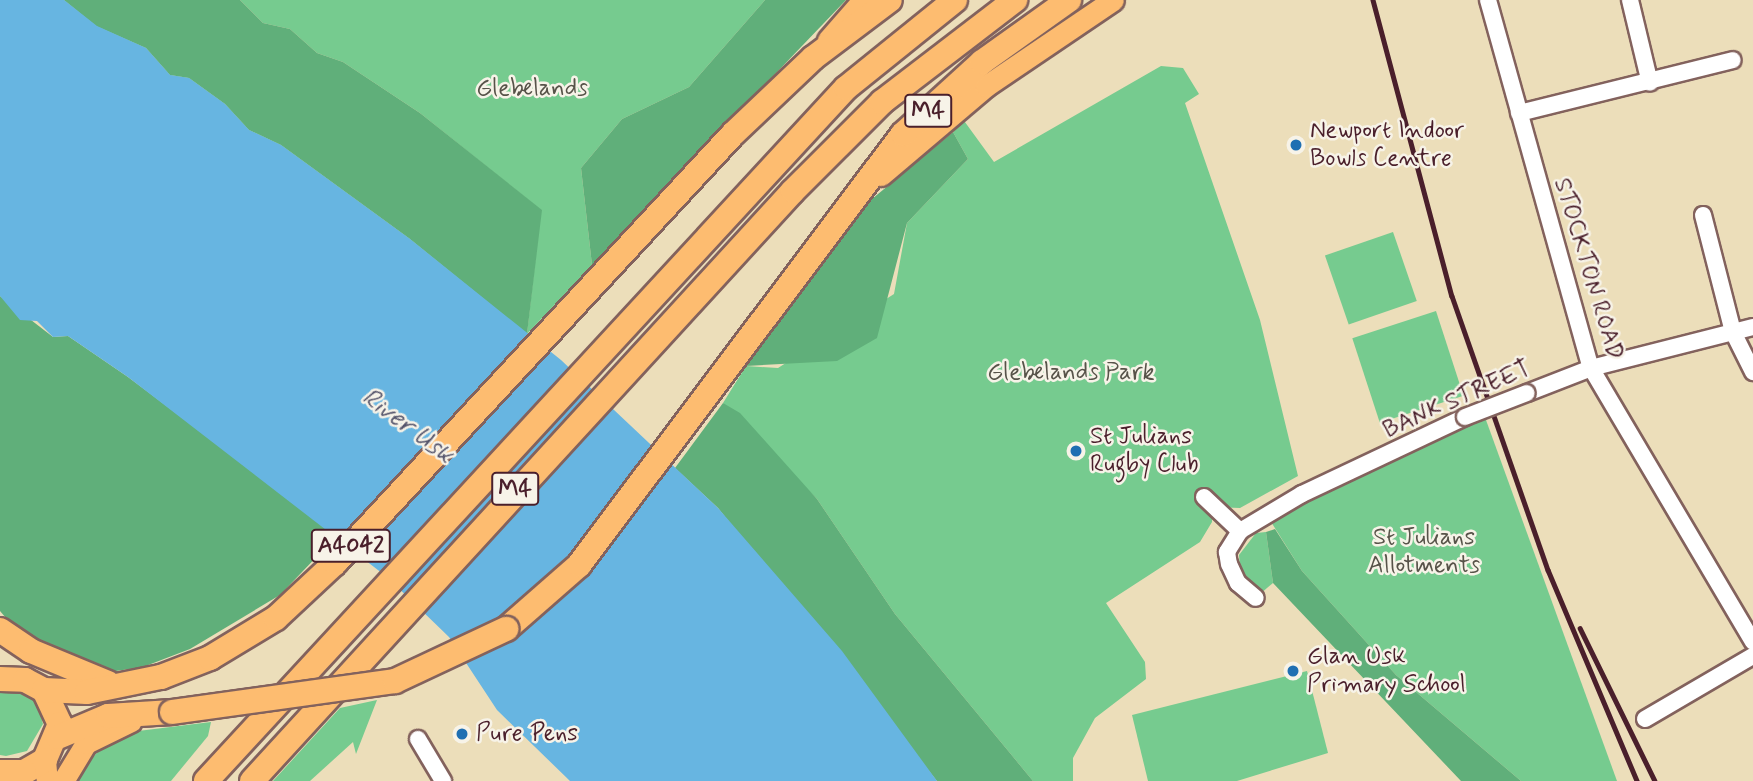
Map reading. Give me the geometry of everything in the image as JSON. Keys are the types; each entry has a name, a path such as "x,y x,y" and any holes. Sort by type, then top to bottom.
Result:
{"highway":[{"path":"813,58 890,0"},
{"name":"M4","path":"206,781 665,278 846,88 955,0"},
{"name":"M4","path":"251,781 688,302 882,102 1015,0"},
{"name":"M4","path":"846,206 903,134 982,62 1069,0"},
{"name":"A4042","path":"44,690 125,686 161,677 245,640 307,592 625,252 813,58"},
{"path":"58,737 91,720 382,684 425,671 506,629 579,565 755,324 846,206"},
{"name":"A4042","path":"0,630 84,677 125,686"},
{"path":"0,656 7,678 44,690 58,712 58,737 46,771 0,772"}],"main road":[{"path":"813,58 863,0"},
{"path":"846,206 986,86 1113,0"},
{"path":"63,781 86,743 161,713"},
{"path":"0,772 11,781"}],"street":[{"name":"STOCKTON ROAD","path":"1488,0 1591,368 1753,642"},
{"path":"1630,0 1650,83"},
{"path":"1519,113 1650,83 1733,60"},
{"path":"1703,215 1733,332 1753,372"},
{"name":"BANK STREET","path":"1240,531 1302,494 1465,417 1591,368 1753,327"},
{"path":"1203,497 1240,531 1227,551 1229,564 1238,583 1256,598"},
{"path":"1645,719 1753,656"},
{"path":"418,739 443,781"}],"green space":[{"name":"Glebelands","path":"0,0 64,0 97,26 146,48 170,75 189,78 225,104 249,130 281,145 410,239 527,333 541,210 420,113 343,62 317,53 290,29 263,23 240,0 765,0 689,87 622,119 581,168 592,265 527,334 631,428 937,781"},
{"path":"64,0 240,0 263,23 290,29 317,53 343,62 420,113 542,210 527,334 410,239 281,145 249,130 225,104 189,78 170,75 146,48 96,26"},
{"path":"765,0 846,0 592,265 581,168 622,119 689,87"},
{"name":"Glebelands Park","path":"1161,66 1183,68 1199,94 1185,103 1260,320 1298,476 1240,508 1212,507 1212,522 1200,542 1106,603 1145,662 1146,679 1095,718 1073,758 1073,781 1033,781 895,614 817,499 723,403 746,366 778,368 894,294 907,223 968,159 953,132 962,118 994,162"},
{"path":"953,132 968,159 907,223 877,338 837,361 746,366 809,273 872,199"},
{"path":"1393,232 1417,301 1349,324 1325,255"},
{"path":"0,296 53,337 68,336 128,377 318,520 333,533 325,548 280,595 190,649 143,667 109,672 68,662 18,632 0,611"},
{"path":"1436,311 1464,396 1380,423 1352,338"},
{"path":"723,403 740,413 817,499 895,614 1033,781 937,781 718,508 675,468"},
{"name":"St Julians Allotments","path":"1482,409 1617,781 1521,781 1396,675 1302,571 1266,514"},
{"path":"1275,529 1302,571 1396,675 1521,781 1461,781 1273,583 1266,532"},
{"path":"1266,532 1273,583 1260,594 1240,568 1239,555 1256,533"},
{"path":"1307,671 1328,753 1237,781 1148,781 1132,715"},
{"path":"11,687 38,703 43,724 27,751 6,756 0,755 0,688"},
{"path":"377,700 356,754 353,742 310,781 273,781 340,708"},
{"path":"211,722 208,736 171,781 71,781 114,734"}],"water":[{"name":"River Usk","path":"0,0 64,0 97,26 146,48 170,75 189,78 225,104 249,130 281,145 410,239 561,360 718,508 842,651 937,781 570,781 497,710 449,637 387,577 128,377 68,336 53,337 37,321 20,320 0,296"}],"railway":[{"path":"1373,0 1452,296 1548,570 1637,781"},
{"path":"1580,628 1655,781"}],"place":[{"name":"Newport Indoor Bowls Centre","path":"1296,145"},
{"name":"St Julians Rugby Club","path":"1076,451"},
{"name":"Glan Usk Primary School","path":"1293,671"},
{"name":"Pure Pens","path":"462,734"}]}
